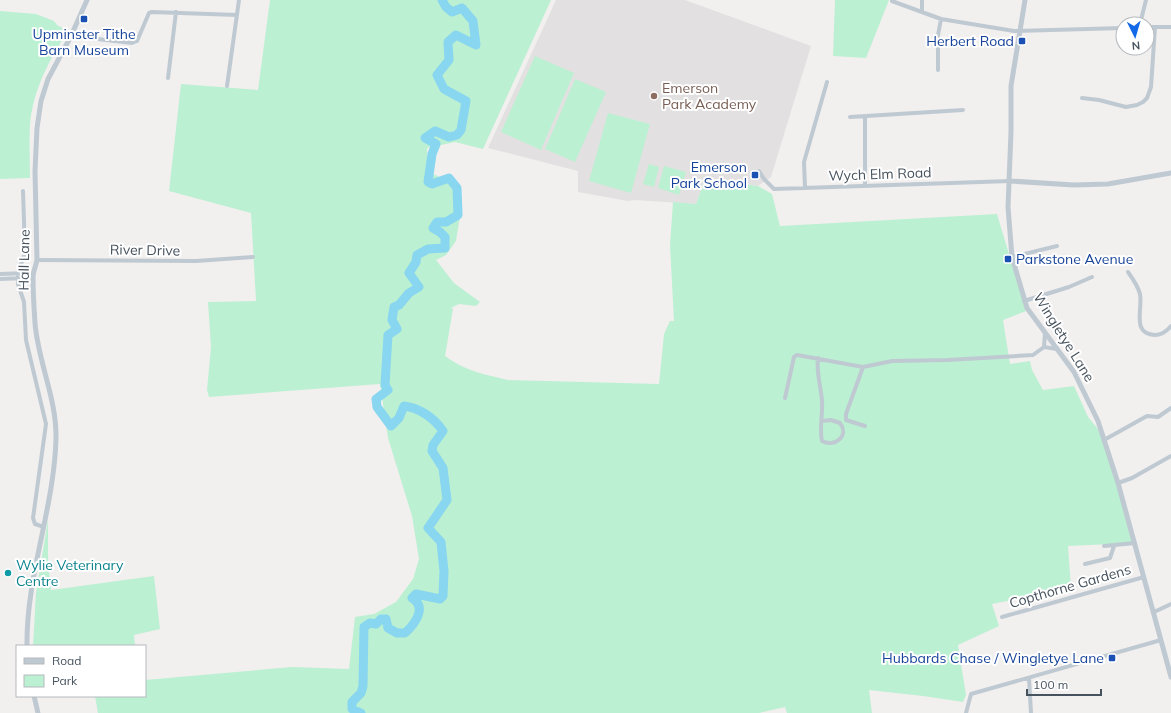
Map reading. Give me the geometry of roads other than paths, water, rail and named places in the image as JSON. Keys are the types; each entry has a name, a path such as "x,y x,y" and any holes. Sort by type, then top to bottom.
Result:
{"street":[{"name":"Hall Lane","path":"27,645 27,625 31,594 55,463 56,436 51,401 35,323 35,285 33,276 36,270 37,260 37,128 41,101 48,79 71,36 87,0"},
{"path":"227,86 239,0"},
{"path":"922,0 922,11"},
{"name":"Wingletye Lane","path":"1025,0 1011,86 1010,181 1008,207 1012,257 1024,301 1045,333 1074,372 1089,401 1104,440 1135,543 1171,677"},
{"path":"1142,16 1146,0"},
{"path":"892,1 941,19 1014,31 1115,28"},
{"path":"71,36 132,43 137,41 148,14 152,12 237,15"},
{"path":"168,78 176,12"},
{"path":"938,70 938,35 941,19"},
{"path":"1155,27 1171,27"},
{"path":"1082,98 1099,100 1126,107 1137,105 1147,98 1151,87 1153,56"},
{"path":"805,188 804,162 827,82"},
{"path":"850,116 963,110"},
{"path":"865,185 866,116"},
{"name":"Wych Elm Road","path":"760,171 764,179 774,189 1010,181"},
{"path":"1010,181 1108,184 1171,173"},
{"name":"Hall Lane","path":"23,191 25,253 18,273 18,284 24,302 26,340 46,424 33,518 35,524 44,527"},
{"path":"1012,257 1057,246"},
{"name":"River Drive","path":"37,260 196,262 254,257"},
{"path":"1128,272 1135,281 1140,293 1139,321 1141,328 1148,334 1157,335 1167,331 1171,326"},
{"path":"0,274 27,273 33,276"},
{"path":"0,279 18,279 33,276"},
{"path":"1024,301 1069,287 1092,277"},
{"path":"1044,347 1045,333"},
{"path":"785,398 794,357 796,355 863,367 892,361 948,360 1033,355 1044,347 1057,349"},
{"path":"818,358 817,370 822,399 822,421 820,434 822,441 827,444 841,439 843,432 840,423 822,421"},
{"path":"863,367 859,373 846,414 846,420 865,426"},
{"path":"1104,440 1147,416 1158,417 1171,408"},
{"path":"1118,483 1132,478 1171,456"},
{"path":"1104,546 1135,543"},
{"path":"1084,564 1110,558 1114,546"},
{"name":"Copthorne Gardens","path":"1002,617 1144,577"},
{"path":"1154,612 1171,604"},
{"path":"966,713 971,694 1161,640"},
{"path":"1029,678 1031,713"},
{"path":"34,697 38,713"}],"waterway":[{"path":"361,713 352,709 352,702 361,693 363,686 364,627 370,623 376,624 381,619 386,619 388,628 397,633 405,633 418,616 419,606 412,598 416,594 440,599 443,596 444,571 441,542 428,528 447,500 443,468 432,451 433,445 443,431 426,414 416,409 404,406 399,418 391,426 377,407 376,399 388,390 385,385 388,335 397,329 392,320 394,307 399,305 409,293 419,287 409,273 416,262 417,255 428,249 445,248 445,237 433,228 437,222 446,222 458,215 457,188 449,178 432,184 428,182 432,154 436,144 425,138 435,131 449,137 457,135 461,130 466,101 444,89 437,75 449,60 448,42 456,35 476,45 473,21 462,8 452,12 446,7 442,0"}],"place":[{"name":"Upminster Tithe Barn Museum","path":"84,19"},
{"name":"Herbert Road","path":"1022,41"},
{"name":"Emerson Park Academy","path":"654,96"},
{"name":"Emerson Park School","path":"755,175"},
{"name":"Parkstone Avenue","path":"1008,259"},
{"name":"Wylie Veterinary Centre","path":"8,573"},
{"name":"Hubbards Chase / Wingletye Lane","path":"1112,658"}]}
